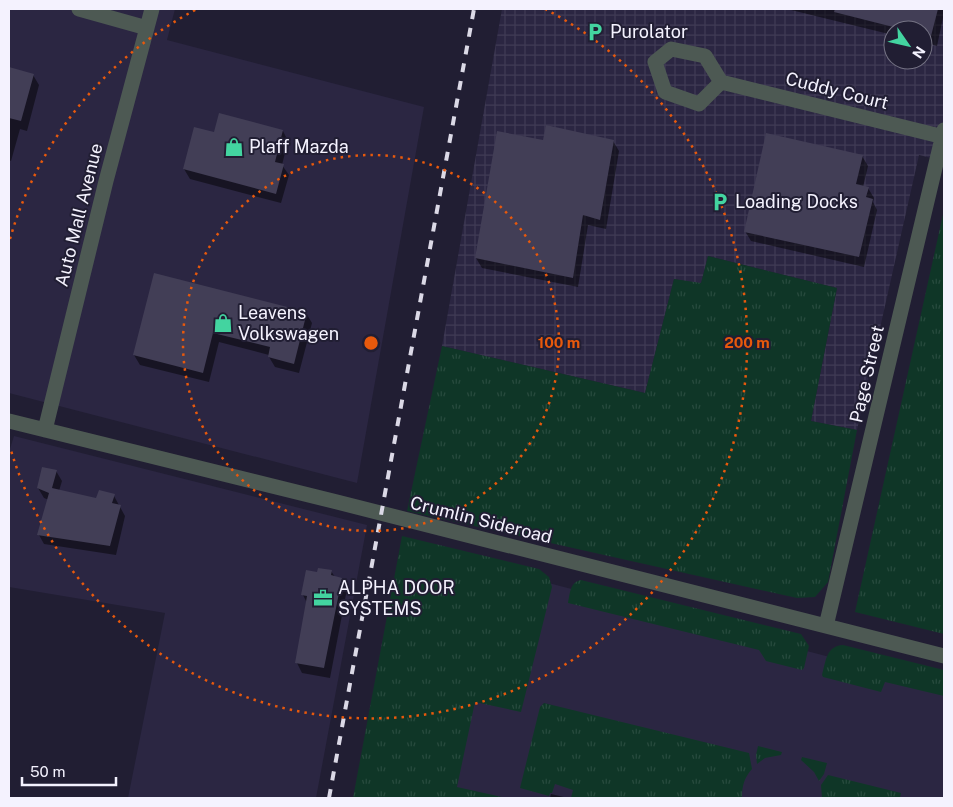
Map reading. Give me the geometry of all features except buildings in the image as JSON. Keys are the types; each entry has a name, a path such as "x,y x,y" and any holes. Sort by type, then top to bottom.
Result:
{"street":[{"path":"78,9 147,28"},
{"name":"Auto Mall Avenue","path":"45,430 106,181 152,9"},
{"name":"Cuddy Court","path":"722,82 944,134"},
{"name":"Page Street","path":"826,626 944,134"},
{"name":"Crumlin Sideroad","path":"9,421 944,656"}],"shaded area":[{"path":"9,9 175,9 167,40 424,107 357,483 9,393"},
{"path":"502,9 944,9 944,161 919,155 857,430 811,421 837,288 708,256 701,284 674,279 645,393 442,346"},
{"path":"14,436 367,525 316,798 128,798 165,613 9,587 9,452"},
{"path":"461,560 944,687 944,798 353,798"}],"green space":[{"path":"944,210 944,634 855,612"},
{"path":"708,256 837,288 811,421 857,430 828,582 815,597 797,598 407,511 442,346 645,393 674,279 701,283"},
{"path":"402,536 539,569 549,577 552,587 521,712 475,702 457,787 502,798 353,798"},
{"path":"581,580 801,634 809,646 804,668 802,670 766,661 759,650 568,603 573,586 577,581"},
{"path":"843,645 944,670 944,696 885,682 881,692 823,677 830,651 837,646"},
{"path":"544,703 749,753 752,769 744,782 742,798 571,798 573,790 555,784 549,796 520,788 540,707"},
{"path":"758,746 782,752 781,755 765,758 757,764"},
{"path":"802,757 827,763 824,774 819,781 814,772 801,760"},
{"path":"828,775 901,793 900,798 822,798 821,785"}],"railway":[{"path":"329,798 474,9"}],"place":[{"name":"Purolator","path":"595,32"},
{"name":"Plaff Mazda","path":"234,147"},
{"name":"Loading Docks","path":"720,202"},
{"name":"Leavens Volkswagen","path":"223,323"},
{"name":"ALPHA DOOR SYSTEMS","path":"323,598"}]}
